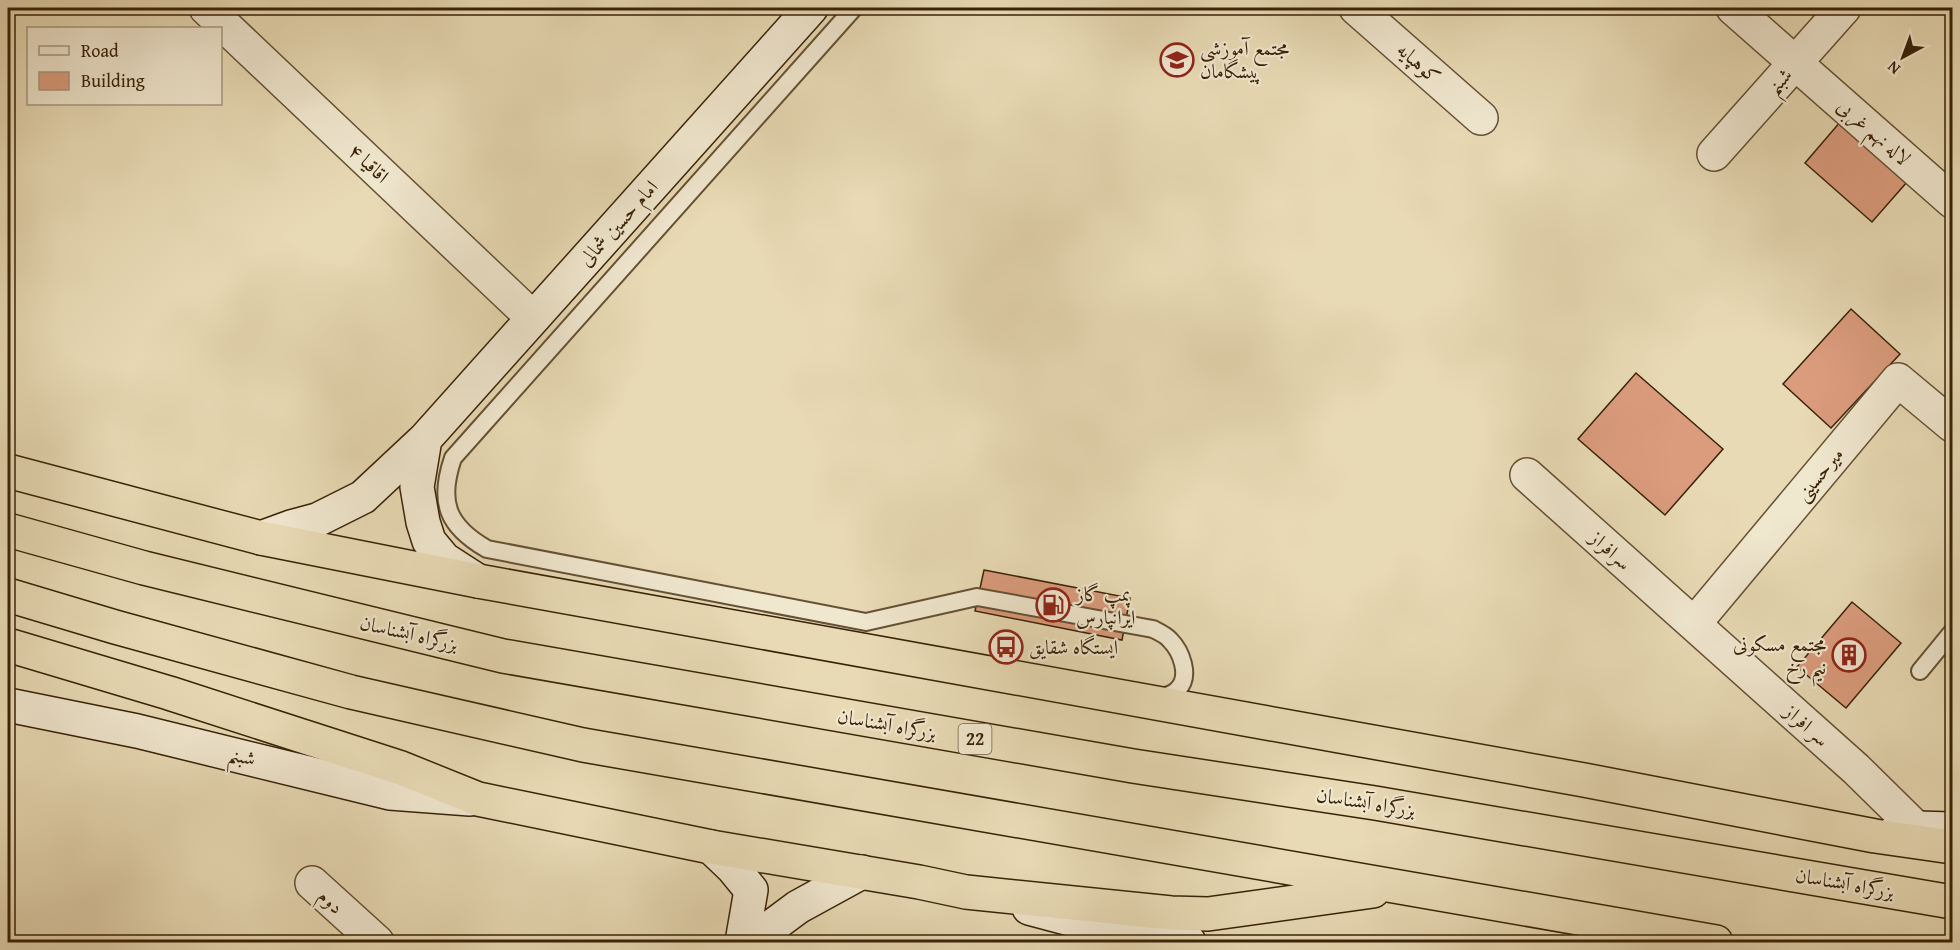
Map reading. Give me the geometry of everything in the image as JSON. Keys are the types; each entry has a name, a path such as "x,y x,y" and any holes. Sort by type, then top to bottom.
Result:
{"highway":[{"path":"8,471 261,538 478,581 1584,780 1875,836 1953,847"},
{"name":"بزرگراه آبشناسان","path":"8,530 144,568 503,656 1111,763 1375,803 1953,902"},
{"path":"8,595 351,692 583,745 1716,942"},
{"path":"8,645 169,693 400,768 478,799 711,847 966,892 1171,913 1208,914 1405,887"}],"street":[{"name":"اقاقیا ۴","path":"206,8 533,318"},
{"name":"امام حسین شمالی","path":"261,538 340,511 363,497 425,440 811,8"},
{"name":"کوهپایه","path":"1356,8 1481,118"},
{"name":"لاله نهم غربی","path":"1732,8 1953,201"},
{"name":"شبنم","path":"1714,154 1844,8"},
{"name":"میرحسینی","path":"1695,624 1898,380 1953,425"},
{"path":"425,440 417,487 429,541 444,559 478,581"},
{"name":"سرافراز","path":"1527,476 1695,624"},
{"name":"سر افراز","path":"1695,624 1856,769 1916,828"},
{"name":"شبنم","path":"8,705 137,731 390,793 478,799"},
{"path":"1875,836 1916,828 1953,829"},
{"path":"711,847 733,868 751,890 743,942"},
{"path":"743,942 798,907 862,872"},
{"name":"دوم","path":"312,883 377,942"},
{"path":"966,892 1089,924 1189,942"}],"lane":[{"path":"854,8 453,458 446,479 446,501 454,521 468,538 487,549 866,622 977,597 1153,629 1169,639 1180,655 1184,678 1178,689 1172,693 1146,701"},
{"path":"1920,671 1953,632"}],"building":[{"path":"1847,114 1914,174 1872,222 1805,163"},
{"path":"1851,309 1900,354 1831,428 1783,384"},
{"path":"1636,373 1723,449 1665,515 1578,439"},
{"name":"پمپ گاز ایرانپارس","path":"984,570 1130,598 1122,640 975,611"},
{"name":"مجتمع مسکونی نیم رخ","path":"1852,602 1901,643 1846,708 1797,667"}],"place":[{"name":"مجتمع آموزشی پیشگامان","path":"1177,60"},
{"name":"پمپ گاز ایرانپارس","path":"1053,605"},
{"name":"ایستگاه شقایق","path":"1006,647"},
{"name":"مجتمع مسکونی نیم رخ","path":"1849,655"}]}
